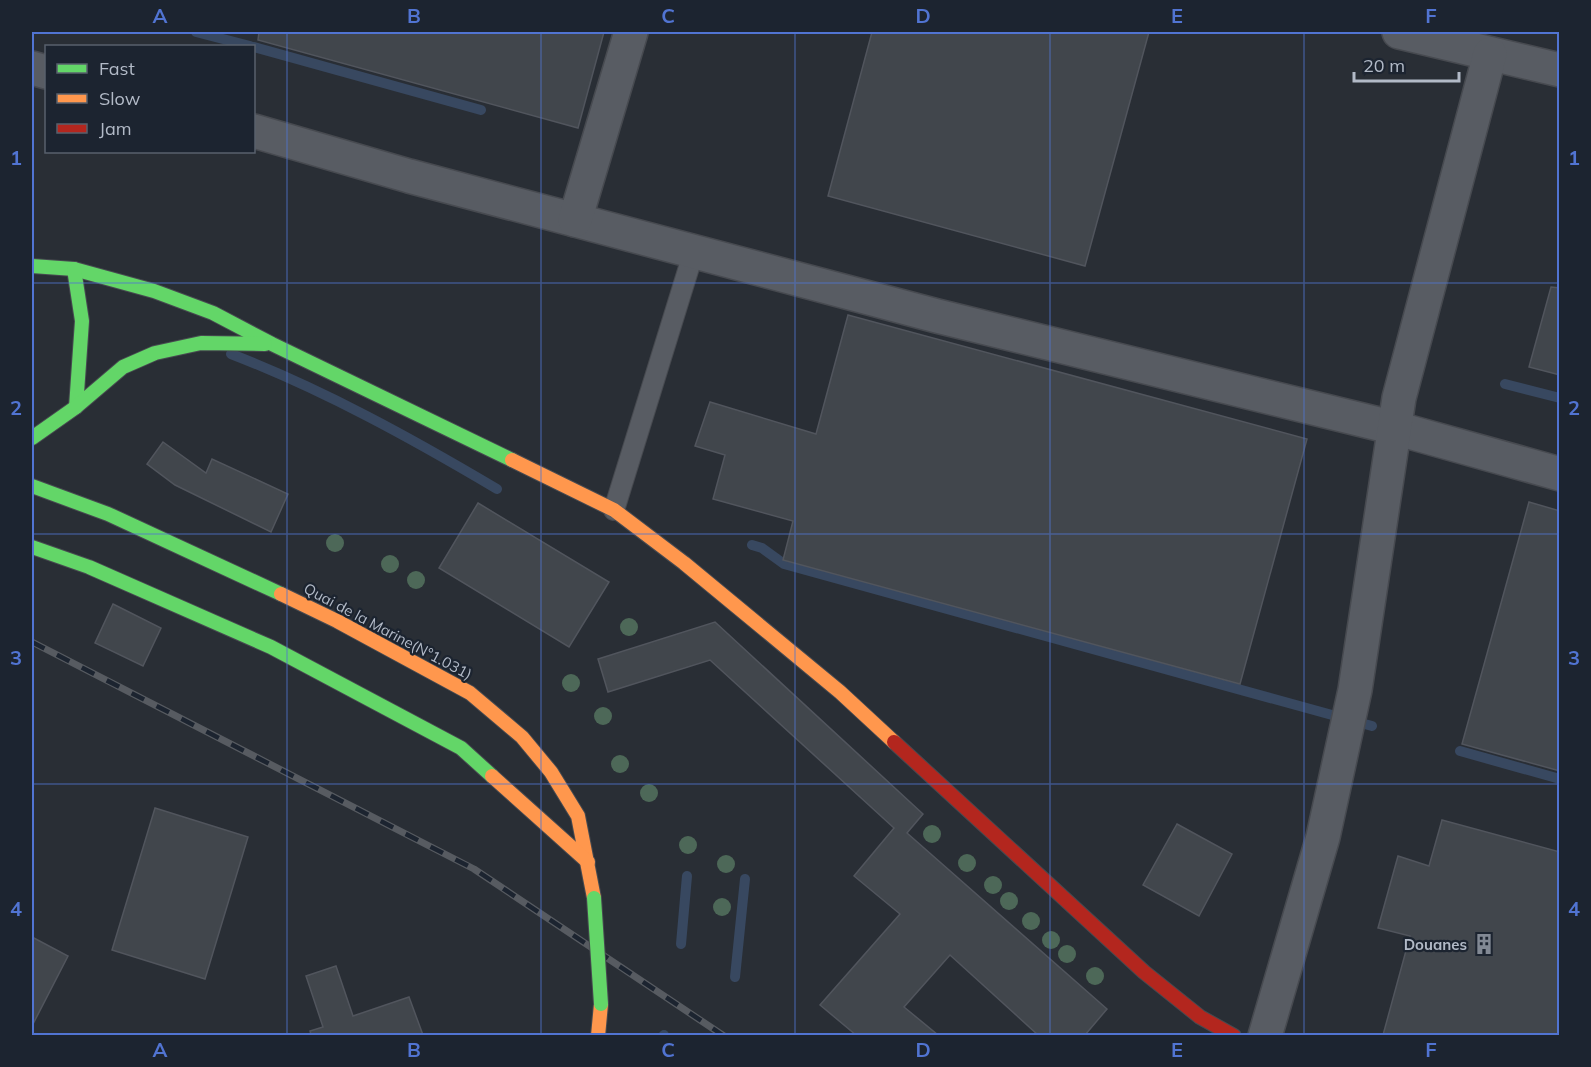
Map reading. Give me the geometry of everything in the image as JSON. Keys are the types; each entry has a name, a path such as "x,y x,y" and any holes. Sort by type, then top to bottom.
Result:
{"street":[{"path":"575,220 631,32"},
{"path":"1399,32 1560,70"},
{"path":"1265,1035 1323,837 1355,690 1399,398 1490,54"},
{"path":"255,131 409,176 937,316 1395,428 1560,474"},
{"path":"32,266 74,269 154,291 213,313 272,344 614,510 684,563 840,692 1144,972 1200,1017 1234,1035"},
{"path":"74,269 82,321 76,407"},
{"path":"32,438 76,407 123,367 155,353 201,343 272,344"},
{"name":"Quai de la Marine(N°1.031)","path":"32,486 108,514 337,621 470,693 522,737 551,772 578,816 594,898 601,1004 598,1035"},
{"path":"32,547 89,567 272,646 461,748 588,862"}],"lane":[{"path":"614,510 694,251"}],"building":[{"path":"259,32 604,32 578,128 258,40"},
{"path":"872,32 1149,32 1085,266 828,196"},
{"path":"1551,287 1560,288 1560,375 1529,367"},
{"path":"848,315 1307,439 1240,684 783,560 793,521 713,499 725,455 695,446 710,402 816,434"},
{"path":"163,442 206,473 212,459 288,494 271,532 175,485 147,464"},
{"path":"1529,502 1560,511 1560,771 1462,744"},
{"path":"478,503 609,582 569,647 439,568"},
{"path":"113,604 161,628 143,666 95,643"},
{"path":"715,622 923,814 907,833 1107,1009 1085,1035 1038,1035 950,955 904,1007 938,1035 856,1035 820,1005 900,914 854,876 894,828 710,660 608,692 598,659"},
{"path":"155,808 248,837 205,979 112,950"},
{"name":"Douanes","path":"1442,820 1560,852 1560,1035 1383,1035 1410,936 1378,928 1398,856 1429,866"},
{"path":"1177,824 1232,854 1199,916 1143,885"},
{"path":"32,937 68,956 32,1026"},
{"path":"336,966 353,1016 409,997 423,1035 311,1035 310,1031 323,1027 306,976"}],"waterway":[{"path":"196,32 246,45"},
{"path":"255,47 481,110"},
{"path":"231,354 300,383 367,416 497,489"},
{"path":"1505,384 1560,398"},
{"path":"752,545 762,548 784,564 1372,726"},
{"path":"1460,751 1560,779"},
{"path":"681,944 687,876"},
{"path":"735,977 745,879"}],"railway":[{"path":"32,642 474,869 724,1036"}],"traffic: fast":[{"path":"32,266 74,269 154,291 213,313 512,460"},
{"path":"74,269 82,321 76,407"},
{"path":"32,438 76,407 123,367 155,353 201,343 265,344"},
{"path":"32,486 108,514 281,594"},
{"path":"32,547 89,567 271,647 461,748 492,776"},
{"path":"594,898 601,1004"}],"traffic: slow":[{"path":"512,460 614,510 684,563 840,692 894,742"},
{"path":"281,594 337,621 470,693 522,737 551,772 578,816 594,898"},
{"path":"492,776 588,862"},
{"path":"598,1036 601,1004"}],"traffic: jam":[{"path":"894,742 1144,972 1200,1017 1234,1036"}],"place":[{"name":"Douanes","path":"1484,944"}]}
